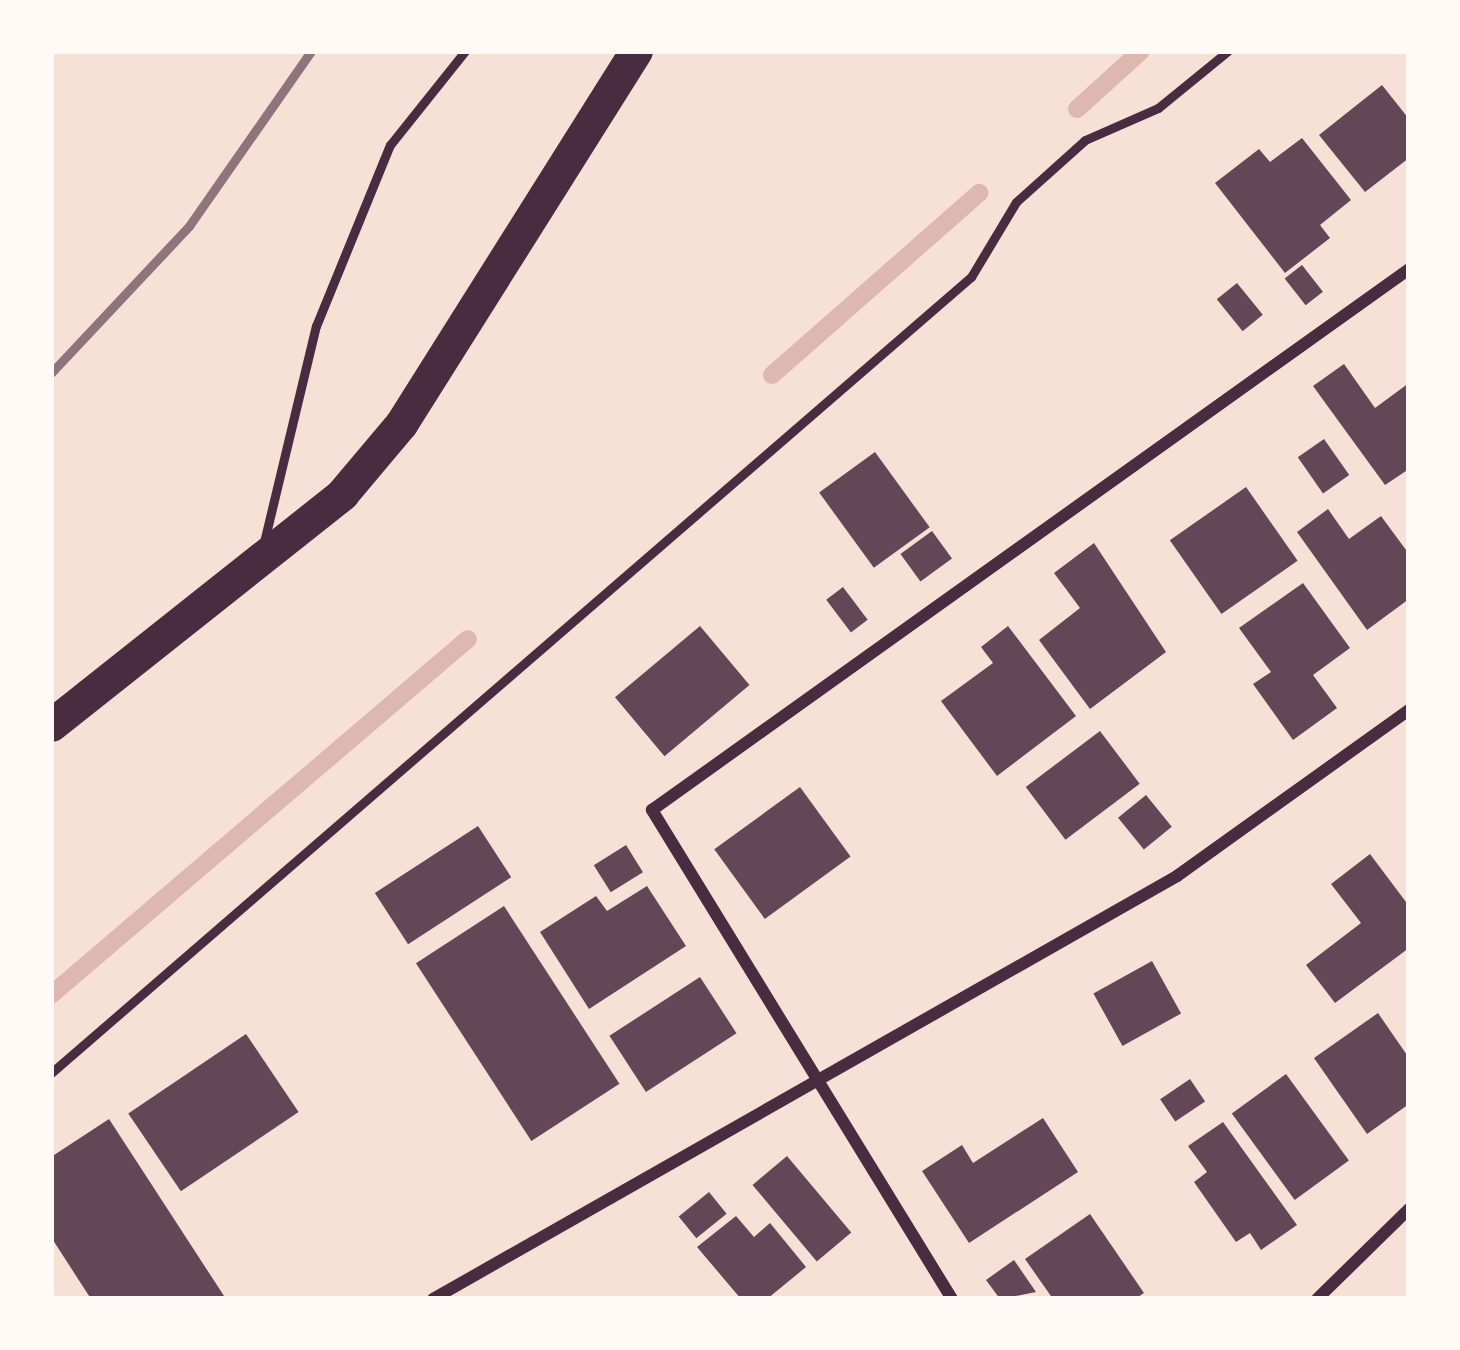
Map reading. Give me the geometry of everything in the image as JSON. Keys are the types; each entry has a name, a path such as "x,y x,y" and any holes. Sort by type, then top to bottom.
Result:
{"highway":[{"path":"51,724 342,494 401,424 636,51"}],"street":[{"path":"952,1299 652,810 1409,269"},
{"path":"433,1299 1177,876 1409,710"},
{"path":"1317,1299 1409,1209"}],"lane":[{"path":"260,559 324,306 390,145 465,51"},
{"path":"51,1072 971,278 1016,202 1085,140 1158,108 1228,51"}],"building":[{"path":"1382,85 1409,119 1409,158 1365,192 1319,135"},
{"path":"1302,138 1351,200 1320,225 1330,238 1285,273 1215,183 1259,149 1270,162"},
{"path":"1302,265 1323,292 1306,305 1285,279"},
{"path":"1237,283 1263,315 1243,331 1217,299"},
{"path":"1344,364 1375,408 1409,383 1409,469 1385,485 1313,386"},
{"path":"1324,439 1349,475 1323,493 1298,457"},
{"path":"875,452 930,527 874,568 819,493"},
{"path":"1246,487 1298,561 1221,614 1170,540"},
{"path":"1328,509 1349,539 1381,516 1409,554 1409,599 1367,630 1297,532"},
{"path":"932,531 952,559 920,581 900,554"},
{"path":"1094,543 1166,652 1090,709 1039,640 1080,608 1054,573"},
{"path":"1303,583 1350,648 1313,675 1337,708 1293,740 1253,684 1271,672 1239,628"},
{"path":"843,587 868,620 851,632 826,600"},
{"path":"700,626 749,685 664,756 615,697"},
{"path":"1008,626 1076,716 997,776 941,701 993,663 981,647"},
{"path":"1100,731 1140,784 1065,840 1026,787"},
{"path":"800,787 851,857 765,919 714,849"},
{"path":"1146,795 1172,827 1144,850 1118,818"},
{"path":"478,826 511,877 408,944 375,893"},
{"path":"626,845 643,872 611,892 594,865"},
{"path":"1370,854 1409,906 1409,948 1335,1003 1306,965 1361,923 1331,884"},
{"path":"647,886 686,946 589,1009 540,932 596,896 607,911"},
{"path":"504,906 619,1084 531,1141 416,963"},
{"path":"1152,961 1181,1013 1122,1046 1093,993"},
{"path":"700,977 736,1033 646,1092 609,1036"},
{"path":"1378,1013 1409,1058 1409,1104 1367,1134 1314,1058"},
{"path":"246,1034 299,1112 181,1191 128,1113"},
{"path":"1286,1074 1349,1161 1295,1200 1232,1113"},
{"path":"1190,1079 1205,1101 1175,1122 1160,1099"},
{"path":"1043,1118 1078,1172 969,1243 922,1171 962,1145 973,1163"},
{"path":"109,1119 226,1299 91,1299 51,1237 51,1157"},
{"path":"1223,1122 1297,1225 1261,1250 1250,1233 1236,1242 1194,1182 1207,1172 1188,1146"},
{"path":"787,1156 851,1233 817,1262 753,1185"},
{"path":"709,1192 727,1214 696,1238 679,1217"},
{"path":"1090,1214 1144,1293 1135,1299 1053,1299 1025,1259"},
{"path":"736,1216 754,1237 770,1223 806,1267 767,1299 741,1299 697,1247"},
{"path":"1014,1260 1036,1292 1000,1299 986,1280"}],"waterway":[{"path":"1077,109 1141,51"},
{"path":"772,375 979,193"},
{"path":"51,995 468,639"}],"railway":[{"path":"51,373 189,226 311,51"}]}
